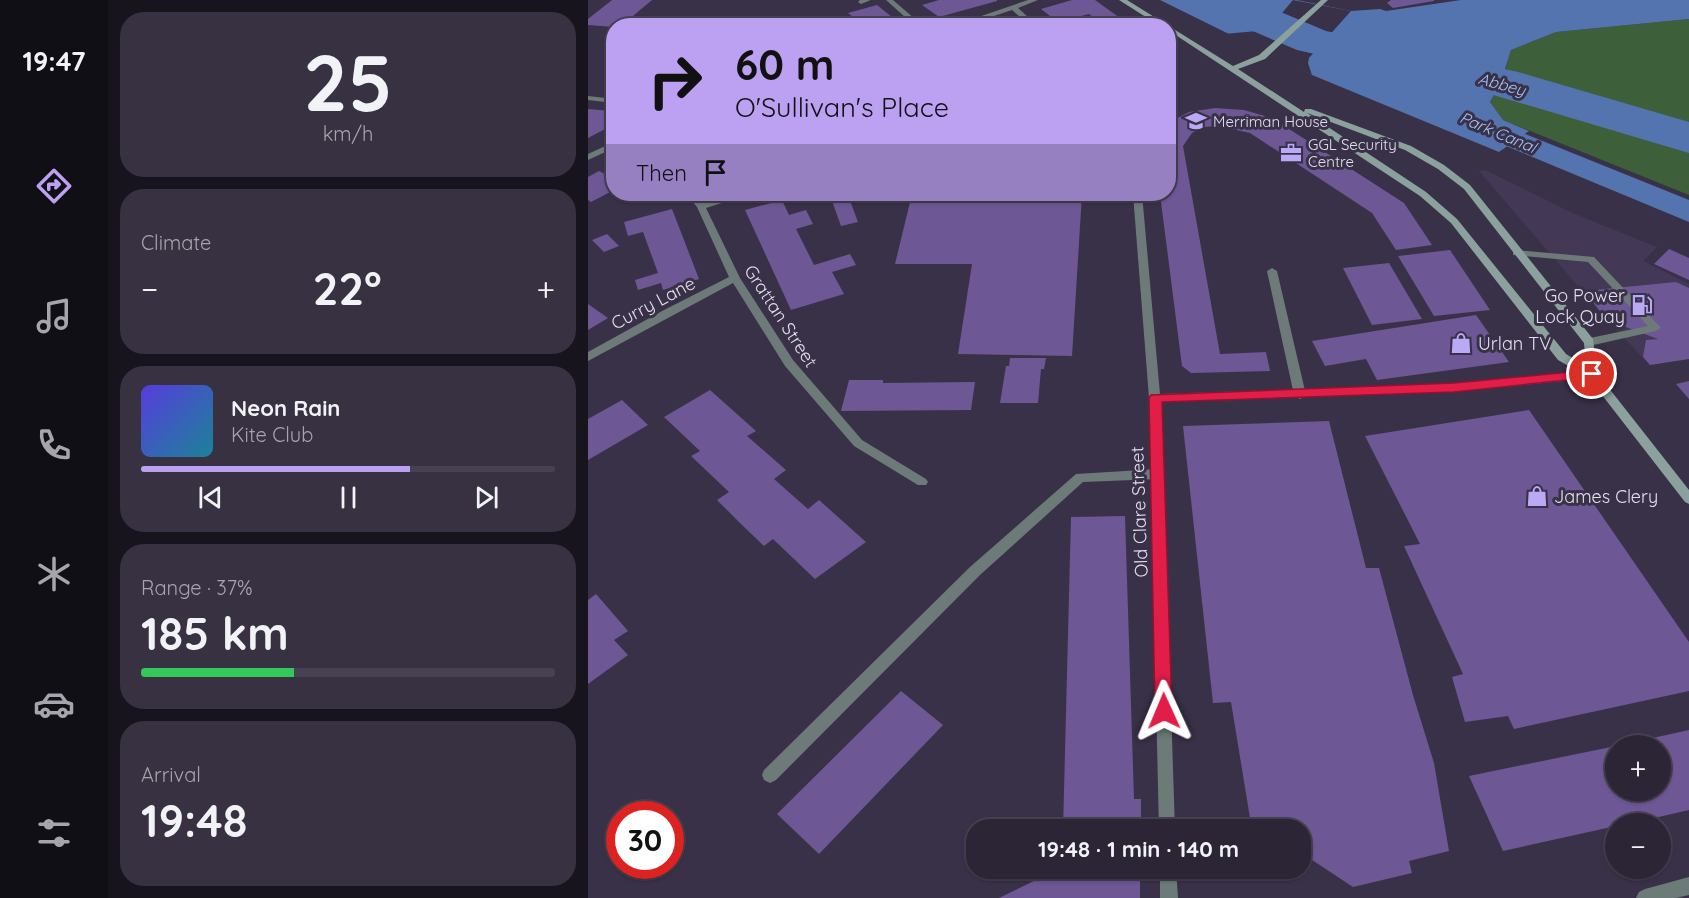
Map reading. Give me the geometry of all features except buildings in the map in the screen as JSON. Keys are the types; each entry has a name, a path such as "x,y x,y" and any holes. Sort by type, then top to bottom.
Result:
{"main road":[{"path":"1122,0 1153,18"},
{"path":"1234,68 1262,57 1323,2"},
{"path":"1176,32 1423,194 1454,221 1562,357 1592,374 1689,499"},
{"path":"1288,104 1408,148 1441,167 1467,187 1516,253 1589,342 1592,374"}],"street":[{"path":"889,0 910,18"},
{"path":"979,18 1035,0"},
{"path":"1013,7 1026,18"},
{"path":"588,98 606,100"},
{"path":"588,157 606,148"},
{"name":"Grattan Street","path":"696,201 735,278 789,363 858,442 922,482"},
{"path":"700,207 719,201"},
{"name":"Old Clare Street","path":"1138,201 1155,398 1167,819"},
{"path":"1516,253 1591,259 1656,327 1589,342"},
{"path":"1272,271 1300,395"},
{"name":"Curry Lane","path":"588,357 735,278"},
{"path":"1155,398 1300,395 1454,388 1592,374"},
{"path":"770,775 975,571 1080,477 1158,474"},
{"path":"1168,879 1169,898"},
{"path":"1645,898 1689,886"}],"shaded area":[{"path":"1485,170 1575,214 1657,247 1643,261 1689,284 1689,359 1650,365 1607,320 1479,171"}],"green space":[{"path":"1689,19 1689,133 1504,74 1511,50 1556,32"},
{"path":"1496,91 1689,144 1689,195 1503,120 1490,102"}],"water":[{"path":"1160,0 1297,0 1351,11 1380,9 1386,11 1461,0 1689,0 1689,19 1556,32 1511,50 1501,82 1490,102 1503,120 1529,131 1499,152 1312,75"}],"pier":[{"path":"1293,0 1351,11 1309,58 1308,63 1312,75 1224,34 1257,31 1271,26"}],"waterway":[{"name":"Abbey","path":"1216,0 1313,41 1501,82 1689,138"},
{"name":"Park Canal","path":"1463,118 1689,212"}],"place":[{"name":"Merriman House","path":"1196,121"},
{"name":"GGL Security Centre","path":"1291,153"},
{"name":"Go Power Lock Quay","path":"1642,305"},
{"name":"Urlan TV","path":"1461,343"},
{"name":"James Clery","path":"1537,496"}],"route":[{"path":"1164,711 1155,398 1300,395 1454,388 1592,374"}]}
